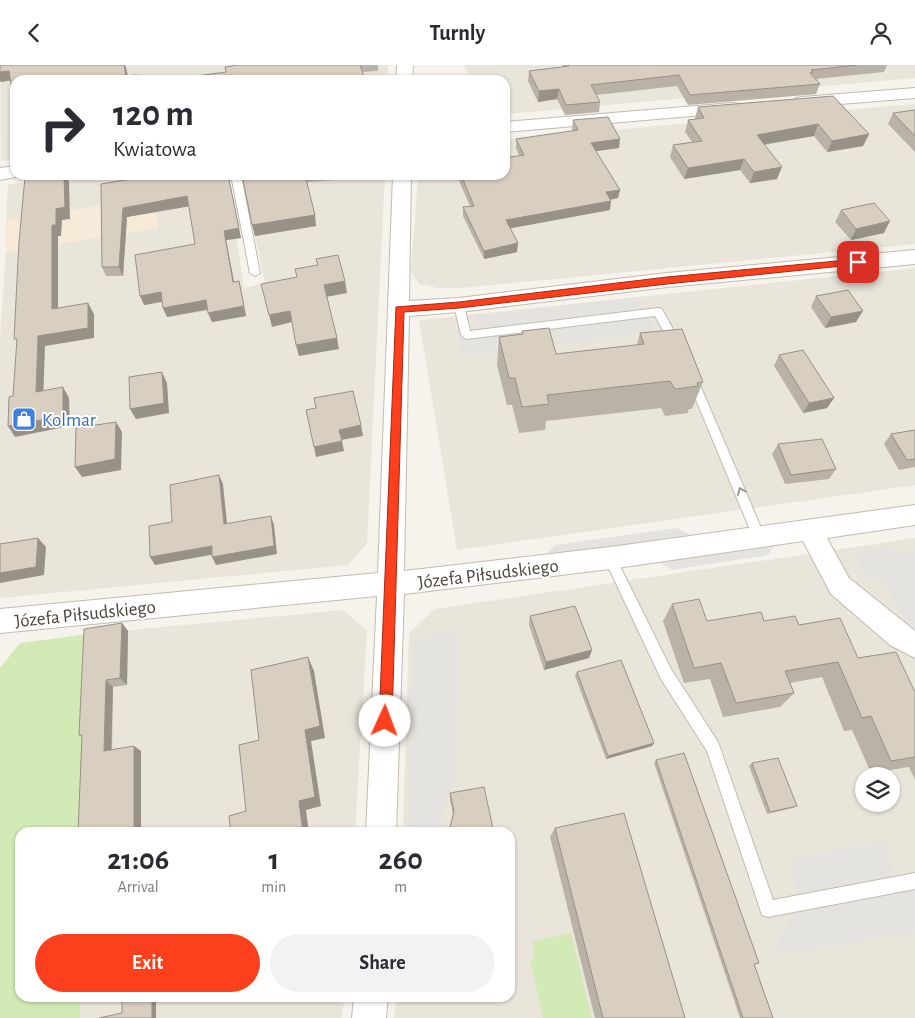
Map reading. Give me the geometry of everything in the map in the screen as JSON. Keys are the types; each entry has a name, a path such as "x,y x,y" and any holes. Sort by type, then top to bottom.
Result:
{"street":[{"path":"788,103 915,93"},
{"path":"510,127 749,107"},
{"path":"381,827 391,584 402,180"},
{"path":"399,309 459,305 667,280 915,257"},
{"name":"Józefa Piłsudskiego","path":"0,621 391,584 610,558 915,515"},
{"path":"810,530 840,586 898,636 915,646"},
{"path":"369,1018 371,1002"}],"lane":[{"path":"237,180 255,273"},
{"path":"459,305 466,335 658,312 685,360 759,537"},
{"path":"610,558 666,674 713,747 768,909 915,881"}],"shaded area":[{"path":"0,65 388,65 387,75 10,75 10,160 1,161"},
{"path":"464,65 915,65 915,78 510,114 510,75 468,75"},
{"path":"915,104 915,244 461,288 438,288 419,284 411,271 418,180 510,180 510,139"},
{"path":"46,180 228,180 244,288 265,283 243,180 385,180 367,543 348,565 0,598 0,337 6,252 158,228 154,197 6,221 8,184"},
{"path":"154,197 158,228 6,252 6,221"},
{"path":"915,268 915,485 457,550 419,320"},
{"path":"641,297 655,332 461,355 456,330 478,327 476,316"},
{"path":"677,528 690,535 544,556 555,545"},
{"path":"915,538 915,1018 394,1018 396,1002 515,1002 515,827 403,827 409,633 435,609"},
{"path":"775,545 768,555 672,570 660,562"},
{"path":"891,547 895,555 915,554 915,630 909,631 883,578 867,580 854,552"},
{"path":"343,610 367,631 355,827 84,827 88,634"},
{"path":"437,631 458,632 456,774 438,827 408,827 414,640 429,639"},
{"path":"884,841 894,872 915,877 915,931 772,955 799,902 789,860"},
{"path":"80,1002 344,1002 341,1018 80,1018"}],"green space":[{"path":"88,634 84,827 15,827 15,1002 80,1002 80,1018 0,1018 0,668 20,643"},
{"path":"571,933 592,1018 543,1018 530,960 535,958 532,942"}],"building":[{"path":"0,65 124,65 126,75 10,75 10,78 9,71 0,72"},
{"path":"238,65 360,65 363,75 204,75 226,72 225,67"},
{"path":"568,65 857,65 811,70 813,72 810,73 820,84 690,95 679,75 591,85 600,102 566,105 559,89 539,91 529,71"},
{"path":"833,96 869,134 832,141 818,124 757,135 782,167 754,172 744,159 688,168 673,145 702,141 688,120 704,118 698,107"},
{"path":"915,110 915,136 893,113"},
{"path":"608,117 620,139 591,143 620,190 606,192 611,201 506,220 518,243 484,251 463,207 474,206 463,180 510,180 510,157 524,155 516,139 578,130 573,120"},
{"path":"25,180 64,180 65,207 56,209 56,225 52,225 52,309 88,303 88,328 38,336 36,392 63,387 63,416 8,426 9,397 13,396 17,339 14,339 19,242"},
{"path":"125,180 229,180 239,228 224,231 233,282 239,281 244,306 208,313 206,300 163,308 161,292 140,296 135,255 195,244 187,196 123,208 119,267 102,267 101,184"},
{"path":"243,180 306,180 315,215 252,225"},
{"path":"874,203 890,221 856,229 841,210"},
{"path":"338,255 345,281 324,285 337,338 296,345 290,311 269,315 261,284 297,277 295,269 318,265 316,259"},
{"path":"848,290 863,311 831,317 816,296"},
{"path":"549,328 556,354 644,344 640,333 682,329 703,382 697,383 698,386 675,389 670,381 547,395 549,404 522,407 515,378 509,378 499,337 523,334 522,331"},
{"path":"803,350 834,398 809,403 779,355"},
{"path":"162,372 164,403 130,409 129,377"},
{"path":"353,391 361,425 339,430 342,441 314,447 306,410 316,408 314,398"},
{"path":"116,422 115,459 75,467 76,428"},
{"path":"915,430 915,459 907,460 891,434"},
{"path":"822,439 836,469 791,475 778,444"},
{"path":"219,475 224,524 271,516 274,546 212,557 212,546 150,557 149,526 172,522 170,485"},
{"path":"38,538 36,567 0,573 0,544"},
{"path":"699,599 707,621 761,612 764,621 795,616 799,625 840,618 858,658 896,652 915,692 915,757 891,761 871,716 862,718 838,662 785,671 794,693 736,703 721,663 694,668 672,604"},
{"path":"575,606 592,650 546,662 530,616"},
{"path":"122,623 120,678 106,680 104,751 134,746 134,827 78,827 82,735 79,735 84,629"},
{"path":"308,657 320,726 305,730 315,797 299,801 302,827 230,827 229,816 246,811 239,745 259,740 251,670"},
{"path":"621,660 654,743 608,756 577,672"},
{"path":"684,753 759,963 754,964 773,1018 743,1018 656,760"},
{"path":"778,758 797,806 770,812 752,763"},
{"path":"484,787 493,827 450,827 454,811 450,793"},
{"path":"624,813 685,1018 603,1018 555,828"},
{"path":"122,1002 152,1002 152,1018 99,1018 122,1013"}],"place":[{"name":"Kolmar","path":"24,419"}],"route":[{"path":"385,721 399,309 459,305 667,280 858,262"}]}
